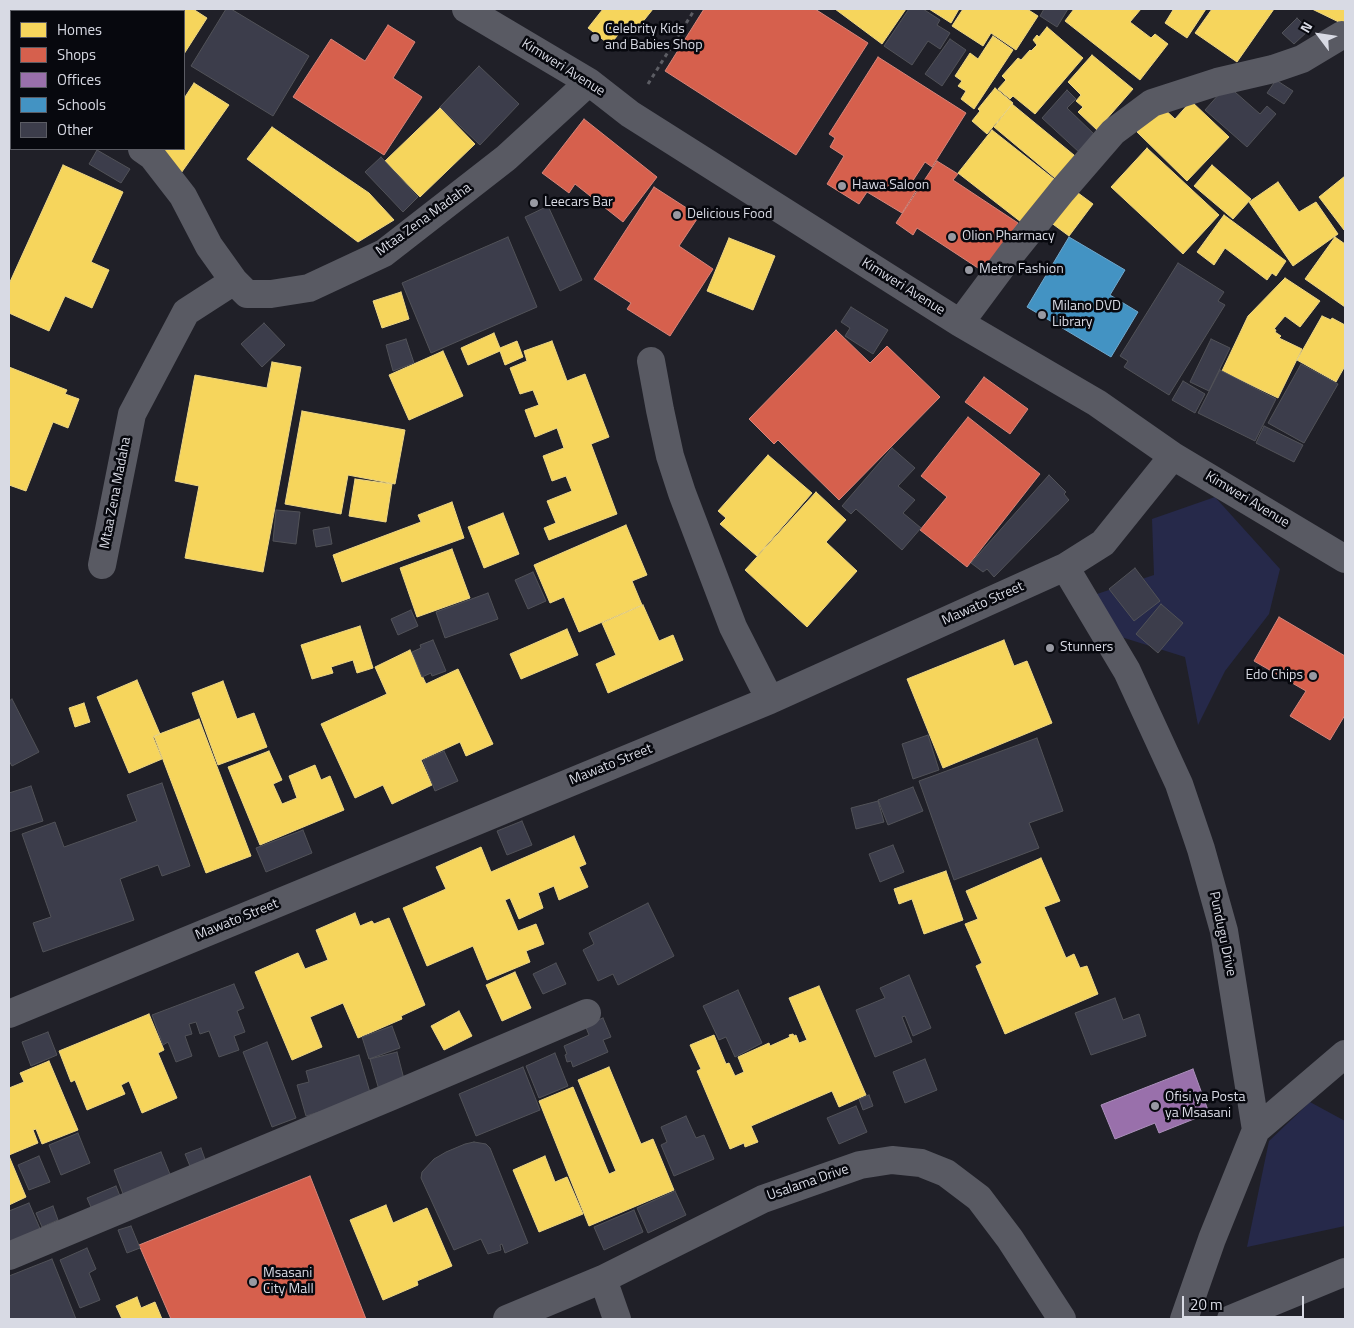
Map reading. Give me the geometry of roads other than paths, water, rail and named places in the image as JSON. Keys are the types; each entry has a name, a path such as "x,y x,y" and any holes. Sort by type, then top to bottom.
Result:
{"street":[{"name":"Kimweri Avenue","path":"466,9 589,82 630,114 960,323 1097,403 1173,456 1343,552"},
{"path":"960,323 1012,253 1113,132 1152,103 1217,82 1274,69 1302,59 1342,35"},
{"name":"Mtaa Zena Madaha","path":"143,150 152,156 183,196 210,246 234,281 247,294 271,294 309,288 384,253 506,158 589,82"},
{"name":"Mtaa Zena Madaha","path":"102,565 132,414 186,312 234,281"},
{"path":"652,361 658,403 670,456 679,484 733,628 770,700"},
{"name":"Mawato Street","path":"9,1014 770,700 1065,567 1103,543 1173,456"},
{"name":"Pundugu Drive","path":"1065,567 1127,671 1179,784 1198,840 1224,931 1256,1130"},
{"path":"9,1256 587,1013"},
{"path":"1184,1319 1212,1239 1256,1130 1345,1054"},
{"name":"Usalama Drive","path":"506,1319 603,1279 763,1199 860,1165 892,1160 921,1163 946,1173 978,1198 1010,1239 1062,1319"},
{"path":"1230,1319 1345,1272"},
{"path":"603,1279 617,1319"}],"place":[{"name":"Celebrity Kids and Babies Shop","path":"595,38"},
{"name":"Hawa Saloon","path":"842,186"},
{"name":"Leecars Bar","path":"534,203"},
{"name":"Delicious Food","path":"677,215"},
{"name":"Olion Pharmacy","path":"952,237"},
{"name":"Metro Fashion","path":"969,270"},
{"name":"Milano DVD Library","path":"1042,315"},
{"name":"Stunners","path":"1050,648"},
{"name":"Edo Chips","path":"1313,676"},
{"name":"Ofisi ya Posta ya Msasani","path":"1155,1106"},
{"name":"Msasani City Mall","path":"253,1282"}]}
